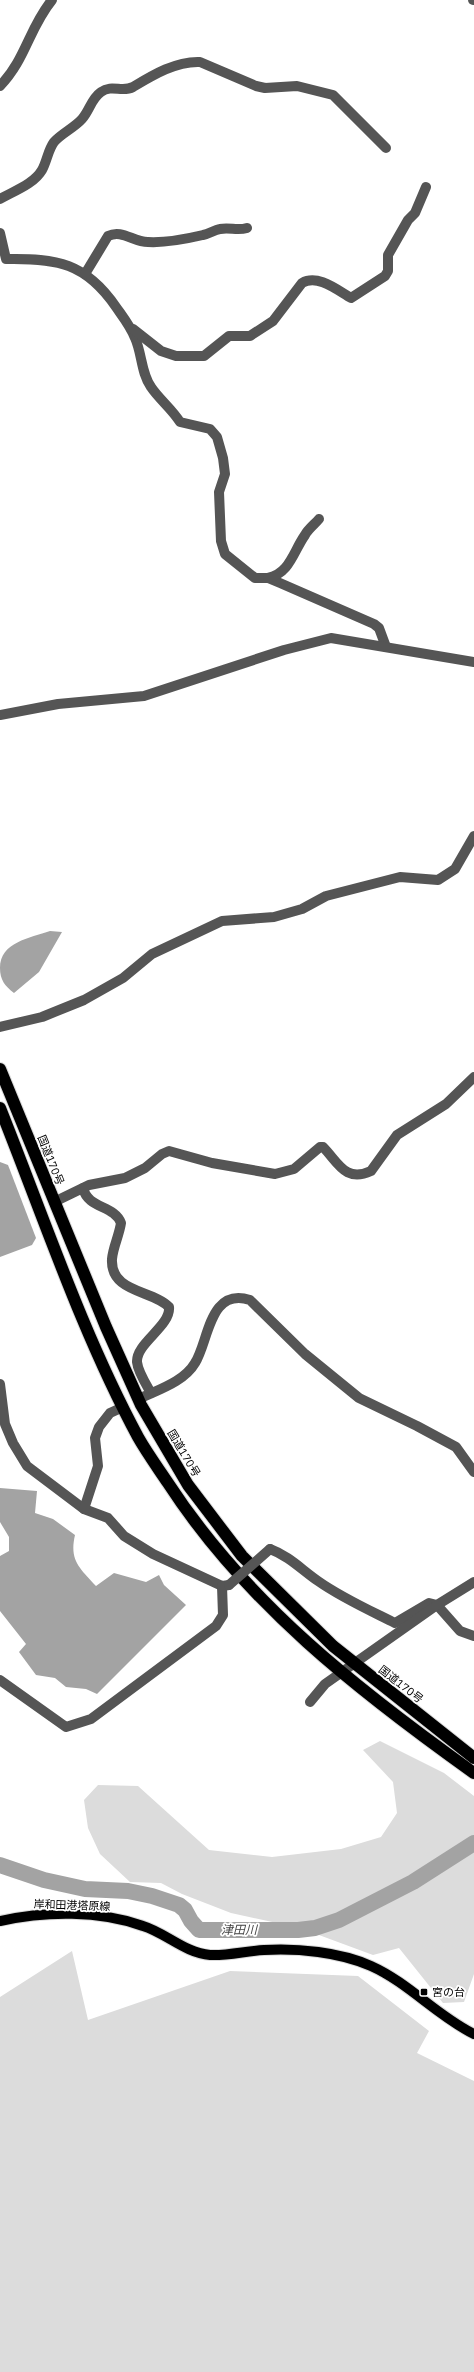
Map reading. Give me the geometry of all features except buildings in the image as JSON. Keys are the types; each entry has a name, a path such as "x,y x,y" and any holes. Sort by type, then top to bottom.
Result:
{"highway":[{"name":"国道170号","path":"0,1069 106,1327 139,1399 188,1485 242,1556 333,1646 474,1758"},
{"path":"0,1108 92,1339 123,1407 139,1439 186,1511 253,1592 342,1674 441,1750 474,1773"}],"main road":[{"name":"岸和田港塔原線","path":"0,1921 32,1915 106,1917 144,1926 188,1949 209,1955 280,1950 329,1954 371,1966 396,1980 444,2017 474,2034"}],"street":[{"path":"0,86 14,72 38,18 52,0"},
{"path":"0,199 33,181 42,171 54,142 83,119 94,99 102,91 114,87 130,88 150,76 181,63 192,61 200,62 256,86 265,88 297,86 333,95 386,148"},
{"path":"130,327 161,352 176,356 204,356 229,336 250,336 273,321 302,283 308,280 314,279 351,298 385,276 388,271 388,255 408,220 415,213 426,187"},
{"path":"85,274 108,236 113,234 120,233 134,240 151,243 203,235 221,228 238,231 247,228"},
{"path":"0,233 6,259 40,259 58,262 85,274 102,288 130,327 136,339 141,361 151,387 170,407 180,422 210,429 217,437 223,458 225,474 219,492 221,541 225,554 255,578 277,576 284,572 305,534 319,518"},
{"path":"268,578 374,624 379,628 386,647"},
{"path":"0,715 58,704 144,696 284,650 331,638 474,662"},
{"path":"0,1027 42,1017 84,1000 123,978 152,954 222,921 274,917 302,909 326,896 400,877 438,880 455,869 474,836"},
{"path":"54,1202 83,1188 125,1178 145,1168 162,1154 169,1151 212,1163 275,1174 294,1169 320,1147 323,1147 337,1166 348,1172 365,1174 370,1171 380,1160 389,1143 397,1135 446,1104 474,1077"},
{"path":"83,1188 89,1201 114,1214 121,1224 112,1258 115,1274 131,1288 169,1307 167,1317 138,1355 138,1366 151,1393"},
{"path":"139,1399 181,1378 195,1364 213,1317 219,1308 232,1299 242,1298 250,1300 305,1354 358,1398 418,1426 456,1447 466,1458 474,1472"},
{"path":"0,1384 5,1424 13,1443 27,1466 84,1509 108,1518 124,1536 164,1561 225,1585"},
{"path":"84,1509 98,1466 94,1438 99,1427 110,1413 123,1407"},
{"path":"0,1680 66,1727 91,1719 216,1626 223,1615 225,1585 270,1549 282,1553 319,1582 344,1597 394,1623 429,1603 437,1605 460,1631 474,1636"},
{"path":"310,1702 325,1684 342,1674 437,1605 474,1582"}],"shaded area":[{"path":"50,931 62,932 39,972 14,993 8,988 1,976 1,959 5,952 18,942"},
{"path":"0,1162 8,1165 36,1238 32,1245 0,1257"},
{"path":"0,1488 37,1491 35,1513 53,1519 75,1535 74,1551 77,1564 96,1586 114,1573 146,1582 159,1575 164,1585 186,1605 97,1694 86,1689 66,1687 55,1678 36,1675 19,1652 26,1644 0,1611 0,1556 9,1551 9,1537 0,1522"},
{"path":"380,1741 444,1773 474,1796 474,1974 464,2002 443,2003 399,1948 373,1955 300,1928 231,1913 182,1894 161,1883 130,1882 100,1854 88,1828 84,1800 98,1785 138,1786 209,1850 272,1857 341,1849 381,1837 397,1813 393,1782 363,1750"},
{"path":"72,1951 88,2020 230,1971 358,1976 429,2031 417,2053 474,2081 474,2372 0,2372 0,1997"}],"waterway":[{"name":"津田川","path":"0,1865 44,1880 85,1889 128,1891 152,1896 179,1905 185,1910 191,1921 199,1930 298,1930 315,1928 339,1920 413,1882 474,1843"}],"place":[{"name":"宮の台","path":"424,1992"}]}
